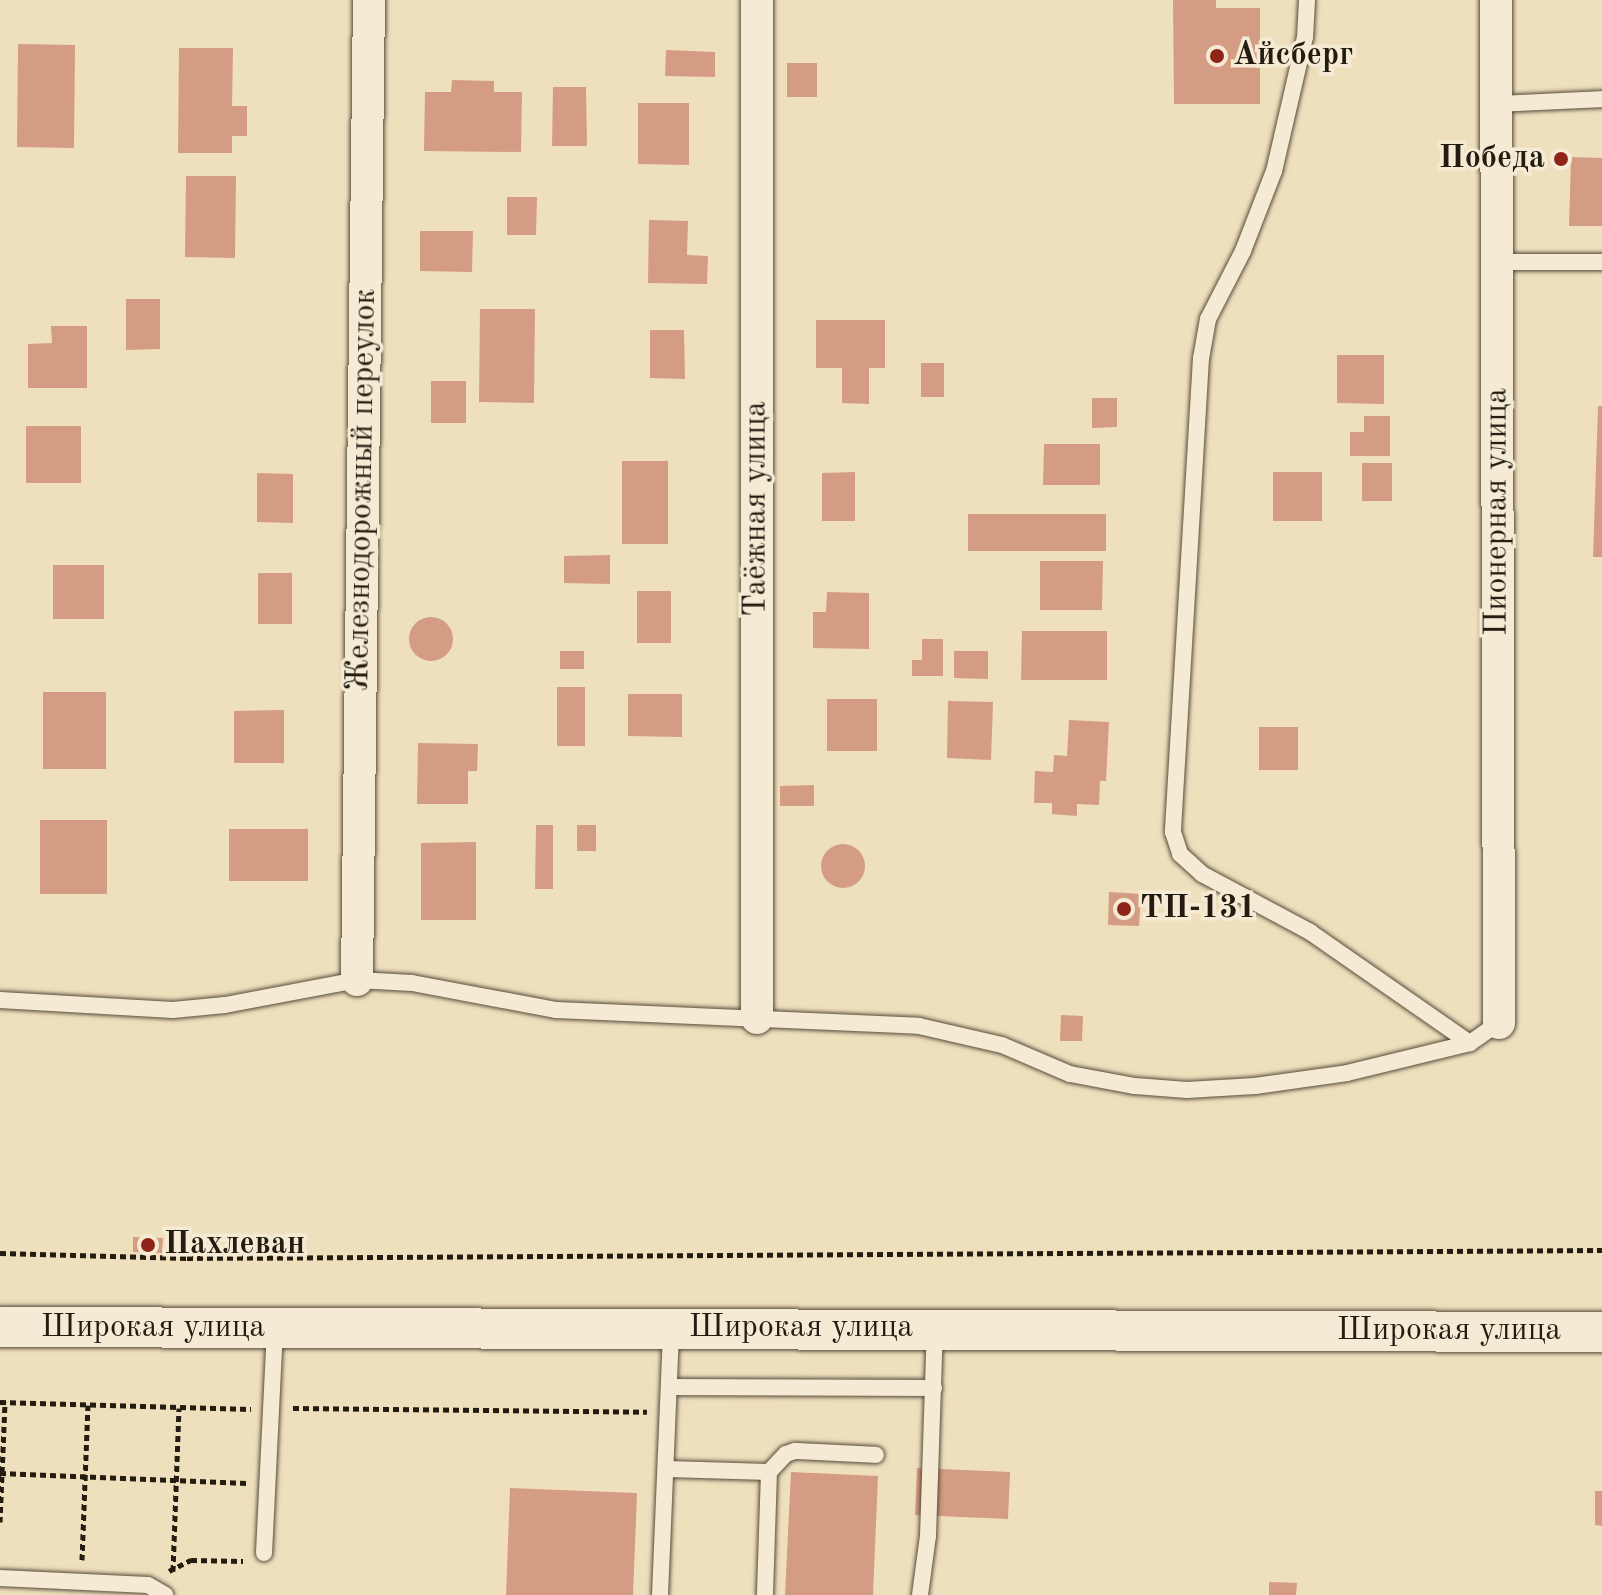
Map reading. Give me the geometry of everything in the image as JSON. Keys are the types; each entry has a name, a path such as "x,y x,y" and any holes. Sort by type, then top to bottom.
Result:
{"street":[{"name":"Железнодорожный переулок","path":"357,980 369,0"},
{"name":"Таёжная улица","path":"757,0 757,1018"},
{"name":"Пионерная улица","path":"1496,0 1499,1023"},
{"name":"Широкая улица","path":"0,1327 1602,1332"}],"lane":[{"path":"1307,0 1303,51 1274,171 1243,251 1208,319 1201,358 1173,832 1180,854 1202,874 1310,932 1470,1043"},
{"path":"1497,104 1602,99"},
{"path":"1498,262 1602,262"},
{"path":"0,1000 173,1010 225,1005 357,980 412,983 556,1010 919,1026 1002,1045 1070,1074 1135,1086 1187,1090 1255,1086 1347,1073 1470,1043 1499,1023"},
{"path":"264,1553 275,1328"},
{"path":"660,1595 671,1328"},
{"path":"920,1595 928,1536 935,1328"},
{"path":"669,1387 934,1388"},
{"path":"765,1595 769,1472 786,1454 795,1451 876,1455"},
{"path":"667,1469 769,1472"},
{"path":"0,1578 148,1585 165,1595"}],"path":[{"path":"0,1253 202,1258 1602,1250"},
{"path":"0,1522 2,1402 179,1408 669,1412"},
{"path":"82,1567 88,1405"},
{"path":"173,1571 179,1408"},
{"path":"1,1473 268,1484"}],"building":[{"name":"Айсберг","path":"1173,0 1216,0 1216,8 1260,8 1260,104 1174,104"},
{"path":"18,44 75,45 74,148 17,147"},
{"path":"179,48 233,48 232,106 247,106 247,136 232,136 232,153 178,153"},
{"path":"666,50 715,52 715,77 665,76"},
{"path":"787,63 817,63 817,97 787,97"},
{"path":"452,80 494,81 494,92 522,92 521,152 424,151 425,92 451,92"},
{"path":"553,87 586,87 587,146 552,146"},
{"path":"638,103 689,103 689,165 638,164"},
{"path":"1571,157 1602,158 1602,226 1569,226"},
{"path":"186,176 236,176 235,258 185,257"},
{"path":"507,197 537,197 536,235 507,235"},
{"path":"649,220 688,221 687,255 708,256 707,284 648,283"},
{"path":"420,231 473,231 472,272 420,271"},
{"path":"126,299 160,299 160,349 126,350"},
{"path":"480,309 535,309 534,403 479,402"},
{"path":"816,320 885,320 885,368 869,368 869,404 842,403 842,368 816,368"},
{"path":"51,326 87,326 87,388 28,388 28,344 52,343"},
{"path":"650,330 684,330 685,379 650,378"},
{"path":"1337,355 1384,355 1384,404 1337,403"},
{"path":"921,363 944,363 944,397 921,397"},
{"path":"431,381 466,381 466,423 431,423"},
{"path":"1092,398 1117,398 1117,427 1092,428"},
{"path":"1598,406 1602,406 1602,557 1593,557"},
{"path":"1364,416 1390,416 1390,456 1350,456 1350,432 1364,432"},
{"path":"26,426 81,426 81,483 26,483"},
{"path":"1044,444 1100,444 1100,485 1043,485"},
{"path":"622,461 668,461 668,544 622,544"},
{"path":"1362,463 1392,463 1392,501 1362,501"},
{"path":"855,472 855,521 822,521 822,473"},
{"path":"1273,472 1322,472 1322,521 1273,521"},
{"path":"257,473 293,474 293,523 257,522"},
{"path":"968,514 1106,514 1106,551 968,551"},
{"path":"610,555 610,584 564,583 564,556"},
{"path":"1040,561 1103,561 1102,610 1040,610"},
{"path":"53,565 104,565 104,619 53,619"},
{"path":"258,573 292,573 292,624 258,624"},
{"path":"637,591 671,591 671,643 637,643"},
{"path":"827,592 869,593 869,649 813,648 813,612 826,612"},
{"path":"431,617 447,623 453,639 447,655 431,661 415,655 409,639 415,623"},
{"path":"1022,631 1107,631 1107,680 1021,680"},
{"path":"922,639 943,639 943,676 912,676 912,660 922,660"},
{"path":"560,651 584,651 584,669 560,669"},
{"path":"954,651 988,651 988,679 954,678"},
{"path":"557,687 585,687 585,746 557,746"},
{"path":"43,692 106,692 106,769 43,769"},
{"path":"628,694 682,694 682,737 628,736"},
{"path":"827,699 877,699 877,751 827,751"},
{"path":"948,701 993,702 991,760 947,758"},
{"path":"284,710 284,763 234,763 234,711"},
{"path":"1069,720 1109,722 1106,781 1100,781 1099,805 1077,804 1077,816 1052,814 1052,803 1034,803 1035,771 1053,772 1054,755 1067,756"},
{"path":"1259,727 1298,727 1298,770 1259,770"},
{"path":"418,743 478,744 477,771 468,771 468,804 417,804"},
{"path":"814,785 814,806 780,806 780,786"},
{"path":"40,820 107,820 107,894 40,894"},
{"path":"536,825 553,825 553,889 535,889"},
{"path":"577,825 596,825 596,851 577,851"},
{"path":"229,829 308,829 308,881 229,881"},
{"path":"476,842 476,920 421,920 421,843"},
{"path":"843,844 859,850 865,866 859,882 843,888 827,882 821,866 827,850"},
{"name":"ТП-131","path":"1109,892 1141,894 1139,926 1108,925"},
{"path":"1061,1015 1083,1016 1082,1041 1060,1041"},
{"name":"Пахлеван","path":"133,1237 163,1238 162,1253 133,1252"},
{"path":"917,1468 1010,1472 1008,1519 915,1515"},
{"path":"791,1472 878,1476 873,1595 785,1595"},
{"path":"510,1488 637,1493 633,1595 506,1595"},
{"path":"1595,1491 1602,1491 1602,1526 1595,1525"},
{"path":"1269,1582 1297,1583 1296,1595 1269,1595"}],"place":[{"name":"Айсберг","path":"1217,56"},
{"name":"Победа","path":"1561,159"},
{"name":"ТП-131","path":"1124,909"},
{"name":"Пахлеван","path":"148,1245"}]}
